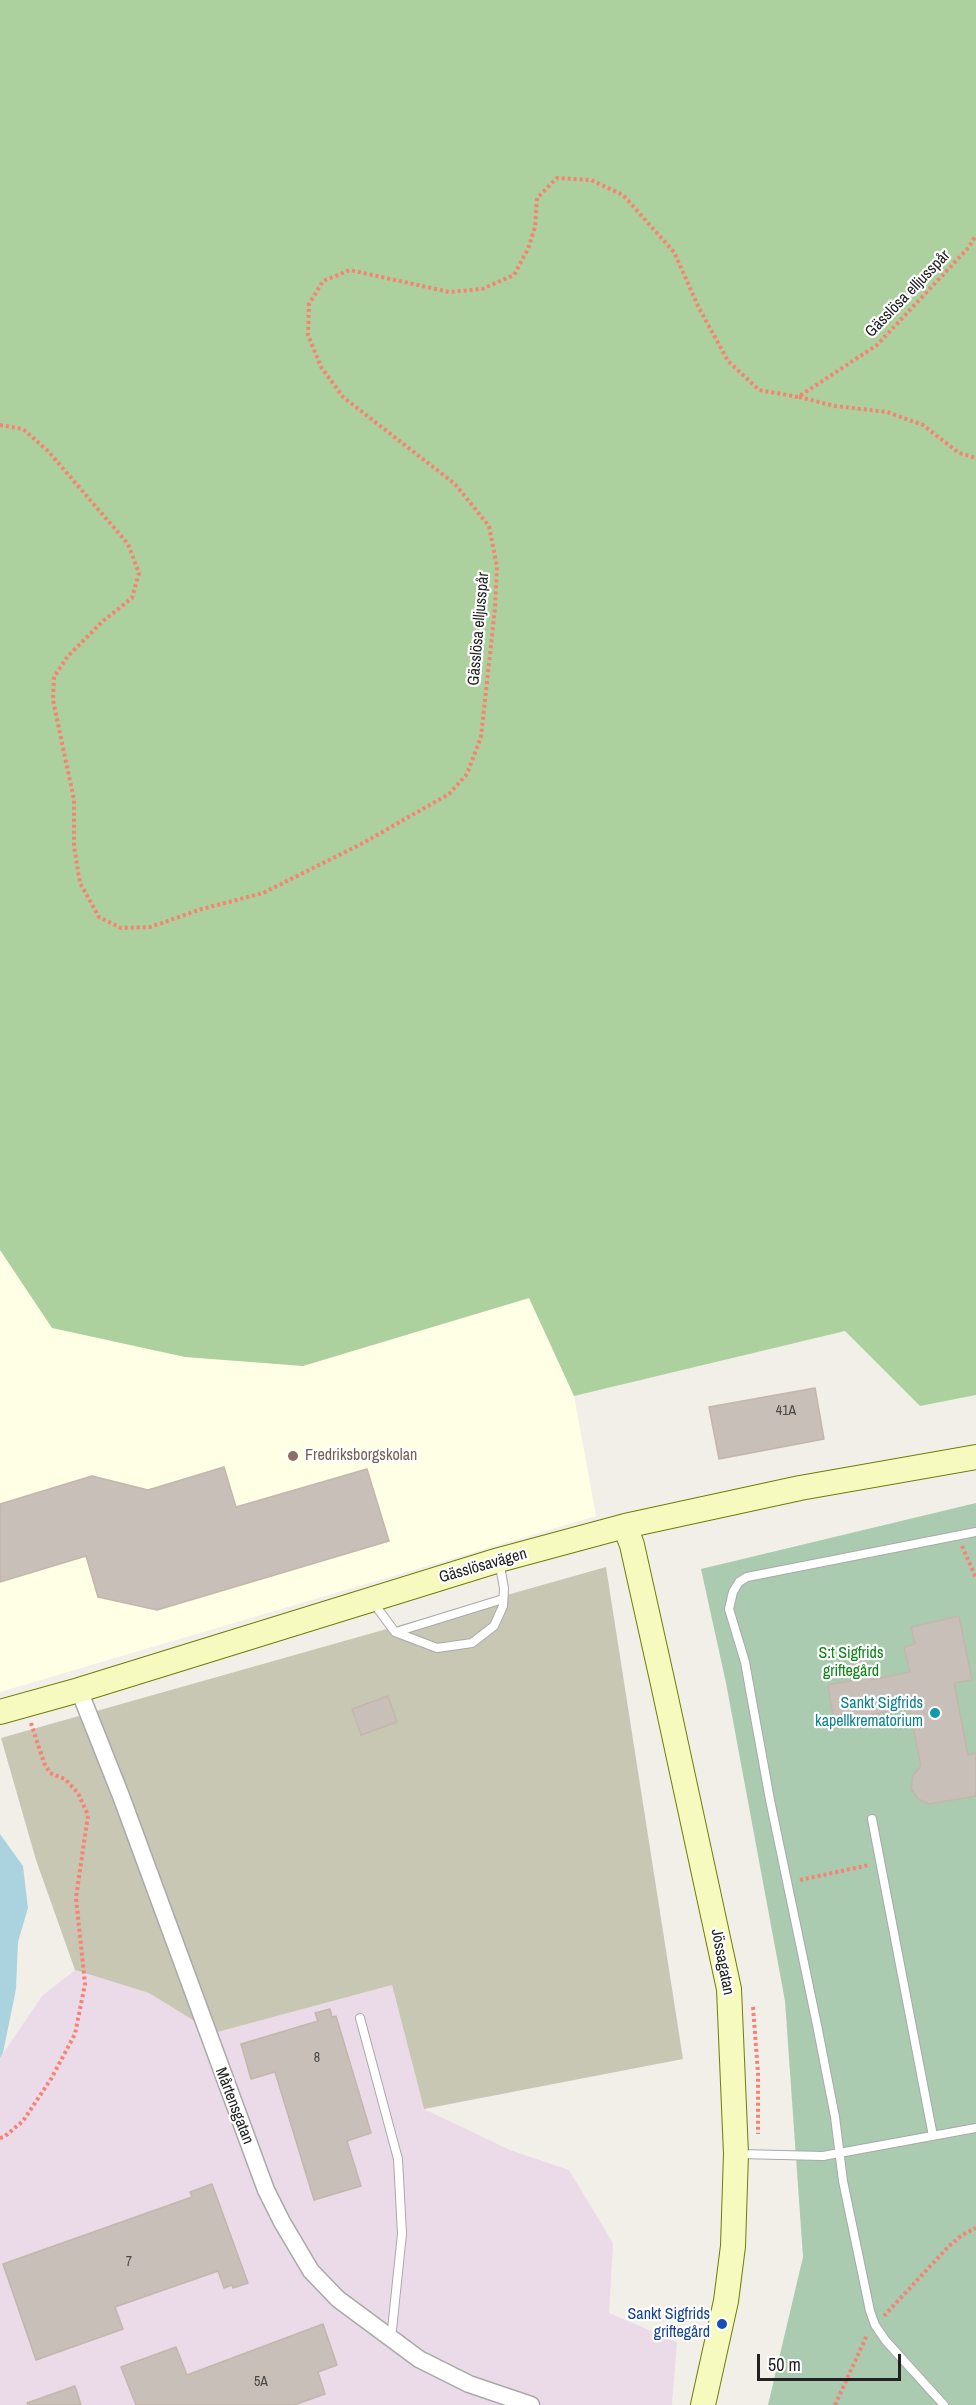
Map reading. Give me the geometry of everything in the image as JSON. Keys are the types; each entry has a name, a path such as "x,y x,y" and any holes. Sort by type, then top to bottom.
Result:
{"street":[{"name":"Gässlösavägen","path":"0,1712 79,1690 499,1560 625,1526 800,1488 976,1457"},
{"name":"Jössagatan","path":"625,1526 632,1545 658,1660 729,1989 736,2154 733,2246 726,2301 703,2405"},
{"name":"Mårtensgatan","path":"79,1690 121,1796 222,2075 276,2212 311,2271 338,2299 419,2359 469,2384 531,2405"}],"lane":[{"path":"944,2405 898,2355 875,2325 870,2311 846,2192 817,2025 745,1662 729,1609 733,1592 739,1582 764,1573 889,1551 976,1532"},
{"path":"371,1599 395,1632 437,1648 472,1643 494,1626 503,1606 504,1588 499,1560"},
{"path":"395,1632 503,1599"},
{"path":"872,1819 933,2136"},
{"path":"360,2018 398,2159 402,2234 391,2339"},
{"path":"736,2154 823,2157 976,2128"}],"path":[{"name":"Gässlösa elljusspår","path":"0,425 22,429 48,451 128,544 139,573 132,597 68,656 54,677 52,700 74,800 74,846 80,883 99,917 121,928 150,927 202,909 263,893 363,843 449,794 467,774 481,737 495,608 497,567 489,526 455,484 343,397 321,367 308,335 308,315 309,304 323,281 350,270 449,292 482,289 514,275 528,249 535,227 537,198 557,178 591,180 623,195 674,252 699,308 728,360 759,390 798,397 877,345 969,247 976,235"},
{"path":"798,397 835,406 887,412 923,425 959,453 976,458"},
{"path":"957,1536 976,1578"},
{"path":"0,2138 23,2121 51,2079 75,2034 85,1984 76,1898 88,1815 78,1793 65,1779 50,1773 44,1763 30,1720"},
{"path":"787,1883 880,1863"},
{"path":"835,2405 868,2334 875,2325 948,2247 962,2235 976,2228"}],"shaded area":[{"name":"Fredriksborgskolan","path":"0,1250 52,1328 303,1366 530,1298 574,1396 596,1516 0,1692"},
{"path":"606,1567 683,2059 424,2109 392,1985 214,2033 149,1993 75,1970 36,1860 1,1738"},
{"path":"75,1970 149,1993 214,2033 392,1985 424,2109 510,2150 569,2170 613,2243 609,2313 677,2342 672,2405 0,2405 0,2058 42,1996"}],"green space":[{"path":"0,0 976,0 976,1395 920,1406 845,1331 574,1396 529,1298 303,1366 185,1357 52,1328 0,1250"},
{"name":"S:t Sigfrids griftegård","path":"976,1503 976,2405 768,2405 803,2257 785,2001 726,1683 701,1569"}],"water":[{"path":"0,1834 23,1866 28,1908 18,1942 16,1989 0,2058"}],"building":[{"path":"815,1388 824,1439 719,1459 709,1407"},
{"path":"224,1467 236,1507 367,1469 389,1541 157,1610 98,1597 86,1556 0,1582 0,1504 92,1476 148,1490"},
{"name":"Sankt Sigfrids kapellkrematorium","path":"959,1616 972,1680 954,1683 968,1755 976,1753 976,1796 929,1804 918,1799 911,1789 913,1775 921,1766 909,1707 862,1717 858,1723 835,1728 828,1685 856,1680 852,1659 866,1656 871,1680 910,1672 904,1647 915,1644 911,1627"},
{"path":"388,1696 397,1722 361,1735 352,1709"},
{"path":"330,2009 332,2017 336,2016 371,2133 347,2141 361,2186 314,2200 275,2072 251,2079 241,2044 318,2021 315,2013"},
{"path":"212,2184 248,2283 233,2288 232,2285 224,2288 218,2271 115,2307 123,2329 36,2360 3,2264 192,2197 190,2192"},
{"path":"323,2324 337,2365 318,2372 325,2394 294,2405 136,2405 121,2367 176,2347 187,2375"},
{"path":"75,2386 81,2405 28,2405 27,2403"}],"place":[{"name":"Fredriksborgskolan","path":"293,1456"},
{"name":"Sankt Sigfrids kapellkrematorium","path":"935,1713"},
{"name":"Sankt Sigfrids griftegård","path":"722,2324"}]}
